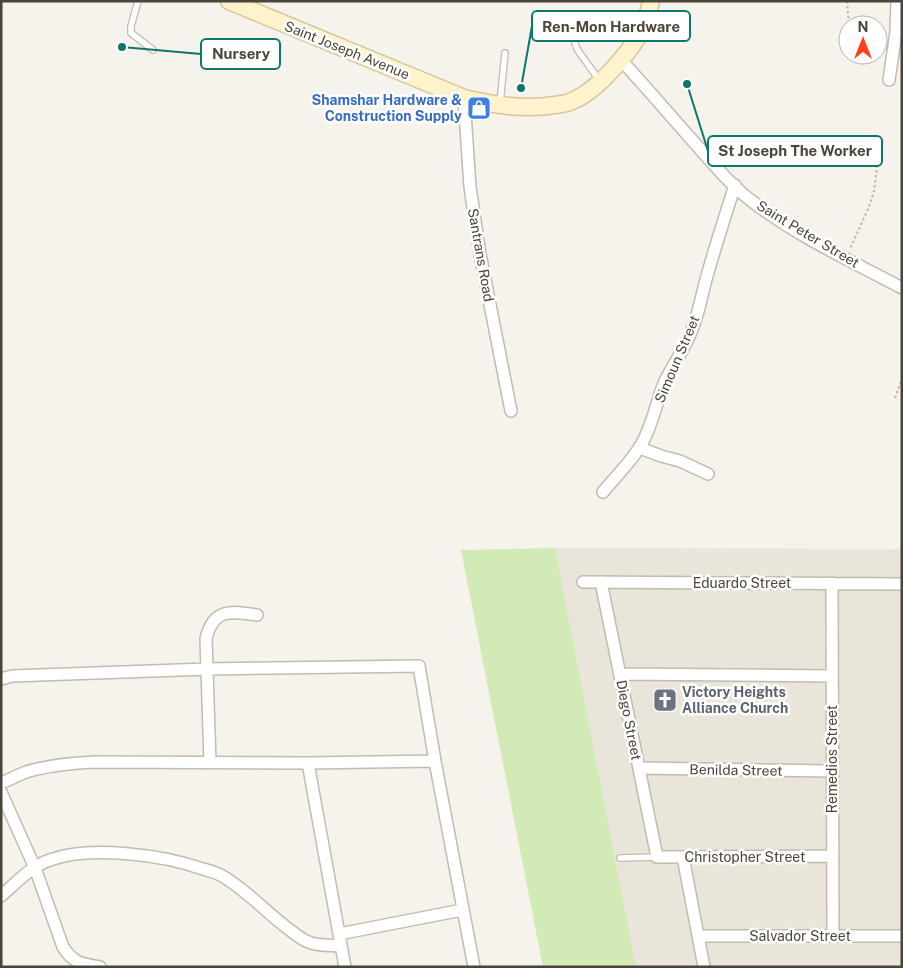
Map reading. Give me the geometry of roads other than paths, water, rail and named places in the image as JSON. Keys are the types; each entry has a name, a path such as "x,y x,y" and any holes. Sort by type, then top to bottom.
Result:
{"main road":[{"name":"Saint Joseph Avenue","path":"229,1 464,98 516,107 545,106 569,102 587,93 607,76 634,44 649,12 651,1"}],"street":[{"path":"889,80 899,33 897,1"},
{"name":"Saint Peter Street","path":"621,60 705,155 752,202 845,258 902,288"},
{"name":"Santrans Road","path":"464,98 470,187 480,254 511,411"},
{"name":"Simoun Street","path":"603,492 640,448 650,428 666,381 693,327 708,270 735,186"},
{"path":"902,288 902,298"},
{"path":"640,448 708,474"},
{"name":"Eduardo Street","path":"583,582 902,584"},
{"name":"Diego Street","path":"602,582 657,857"},
{"name":"Remedios Street","path":"832,583 833,936"},
{"path":"210,763 206,639 208,628 220,615 232,612 257,615"},
{"path":"1,679 12,676 207,669 419,666 462,910 474,967"},
{"path":"621,674 832,676"},
{"path":"100,967 79,962 69,956 63,947 2,782 41,768 70,763 435,761"},
{"path":"308,763 346,967"},
{"name":"Benilda Street","path":"638,768 832,771"},
{"path":"1,896 35,868 49,860 93,852 129,854 190,864 222,875 302,939 313,944 341,946"},
{"name":"Christopher Street","path":"657,857 833,856"},
{"path":"683,857 704,967"},
{"path":"339,934 462,910"},
{"name":"Salvador Street","path":"698,936 902,936"}],"lane":[{"path":"138,1 131,33 154,50"},
{"path":"568,25 577,49 600,81"},
{"path":"500,105 505,53"},
{"path":"620,858 657,857"}],"place":[{"name":"Nursery","path":"122,47"},
{"name":"St Joseph The Worker","path":"687,84"},
{"name":"Ren-Mon Hardware","path":"521,88"},
{"name":"Shamshar Hardware & Construction Supply","path":"479,108"},
{"name":"Victory Heights Alliance Church","path":"665,700"}]}
